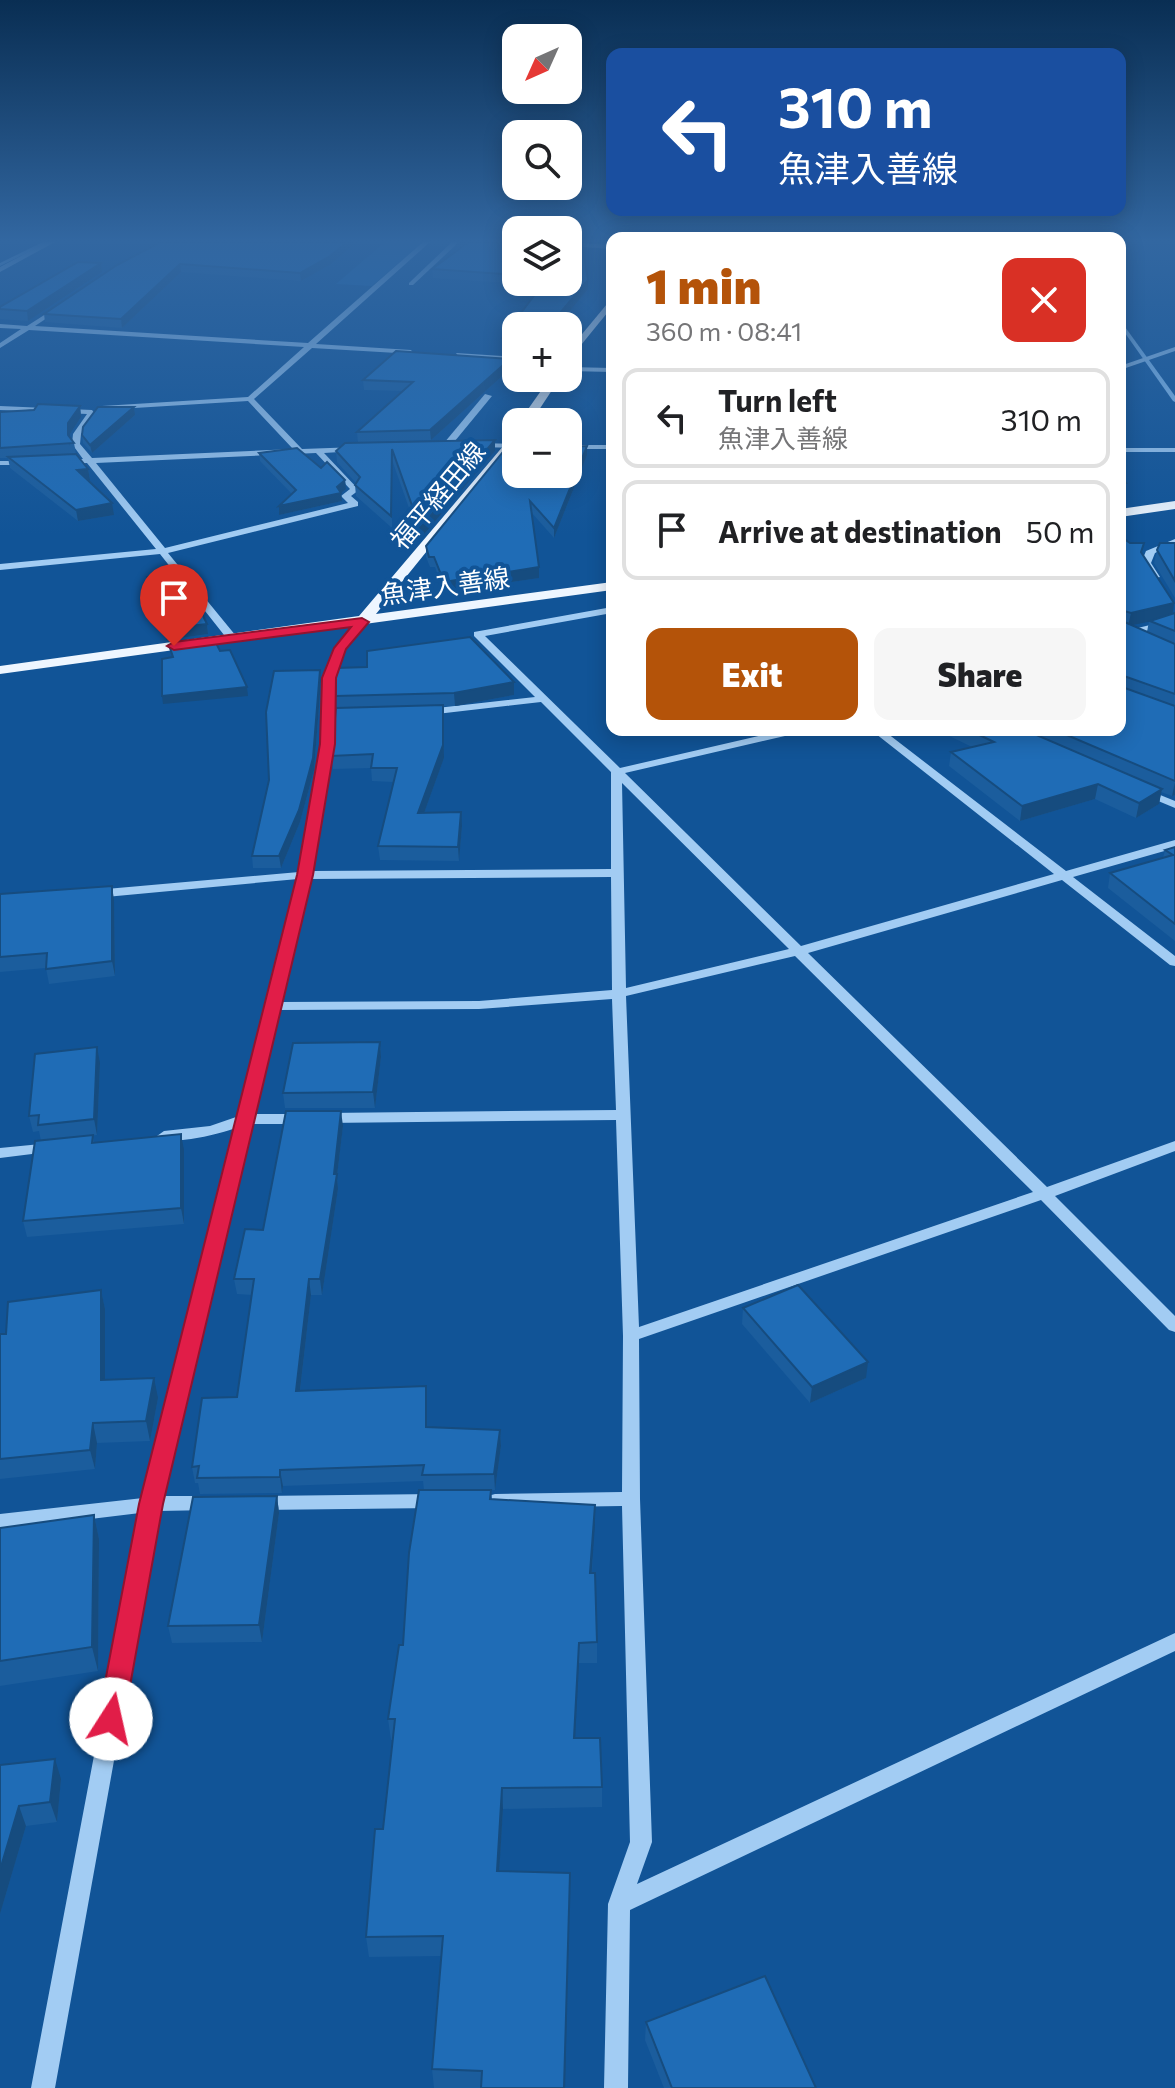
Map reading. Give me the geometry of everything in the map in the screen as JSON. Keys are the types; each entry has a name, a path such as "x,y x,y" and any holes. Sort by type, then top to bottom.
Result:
{"main road":[{"name":"福平経田線","path":"362,622 502,455"},
{"path":"1126,512 1175,505"},
{"name":"魚津入善線","path":"0,670 606,587"}],"street":[{"path":"209,339 422,353"},
{"path":"0,408 82,410 250,399 319,339"},
{"path":"1126,366 1175,349"},
{"path":"453,355 502,358"},
{"path":"582,369 606,370"},
{"path":"447,445 488,396"},
{"path":"250,399 300,452"},
{"path":"82,410 92,415 77,434 76,444 232,638"},
{"path":"433,446 502,442"},
{"path":"582,447 606,447"},
{"path":"51,462 360,449"},
{"path":"0,567 164,551 355,504 345,496 355,490 317,450"},
{"path":"1126,450 1175,450"},
{"path":"0,463 38,463"},
{"path":"1159,585 1146,563 1151,551 1175,542"},
{"path":"606,611 478,634 1175,1326"},
{"path":"43,2088 151,1504 305,875 335,715 329,678 340,648 362,622"},
{"path":"1126,630 1175,622"},
{"path":"1126,631 1151,642"},
{"path":"414,713 457,712 542,699"},
{"path":"616,772 772,736"},
{"path":"884,736 1175,962"},
{"path":"616,772 641,1842 619,1904 616,2088"},
{"path":"1132,786 1175,805"},
{"path":"275,1006 479,1005 619,994 795,952 1059,874 1175,844"},
{"path":"76,896 305,875 618,873"},
{"path":"152,1137 212,1131 246,1119 623,1115"},
{"path":"631,1336 1175,1146"},
{"path":"0,1153 61,1147"},
{"path":"0,1522 151,1504 631,1499"},
{"path":"619,1904 1175,1642"}],"building":[{"path":"396,351 502,358 502,366 430,430 357,432 413,382 363,380"},
{"path":"38,404 80,406 68,423 68,435 74,443 0,448 0,412 34,410"},
{"path":"98,407 134,407 90,445 82,435 83,427"},
{"path":"495,440 420,528 392,449 391,516 355,485 360,477 336,451 345,443"},
{"path":"297,448 321,468 327,462 345,480 337,487 341,493 279,506 296,490 259,453"},
{"path":"502,453 502,488 570,488 554,528 530,501 539,567 444,582 426,546"},
{"path":"76,454 88,469 77,470 112,503 76,510 8,457"},
{"path":"1126,540 1144,543 1141,552 1174,603 1126,612"},
{"path":"1160,543 1175,543 1175,581 1157,550"},
{"path":"177,572 189,587 207,624 164,629 147,577"},
{"path":"1175,613 1175,631 1150,621"},
{"path":"1126,623 1175,644 1175,694 1126,677"},
{"path":"470,637 514,682 454,693 336,696 336,668 367,667 367,651"},
{"path":"214,639 220,651 230,650 247,687 162,696 162,659 173,657 169,645"},
{"path":"320,670 313,758 299,810 279,856 252,856 269,780 266,712 274,671"},
{"path":"1126,688 1175,706 1175,781 1069,736 1126,736"},
{"path":"443,705 443,745 418,813 461,812 458,847 378,846 397,768 371,768 373,754 331,756 336,708"},
{"path":"982,736 1039,736 1162,789 1139,803 1098,784 1022,806 951,752 994,742"},
{"path":"1175,847 1175,924 1110,873 1173,855 1165,850"},
{"path":"112,886 112,961 46,969 47,953 0,957 0,894"},
{"path":"380,1042 373,1092 283,1093 293,1043"},
{"path":"97,1047 94,1119 38,1125 39,1115 29,1116 35,1054"},
{"path":"286,1111 341,1111 334,1174 337,1174 320,1279 309,1279 296,1391 426,1386 426,1427 500,1430 494,1474 422,1475 424,1465 280,1470 280,1477 197,1478 199,1466 192,1467 202,1398 237,1397 254,1279 234,1279 245,1229 263,1230"},
{"path":"181,1134 181,1208 23,1221 35,1141 93,1135 92,1143"},
{"path":"798,1285 868,1362 812,1387 743,1308"},
{"path":"101,1290 101,1380 154,1378 146,1421 93,1423 90,1450 0,1459 0,1334 6,1334 8,1302"},
{"path":"419,1490 491,1490 490,1499 595,1505 590,1573 595,1573 597,1642 579,1643 574,1738 600,1738 602,1787 502,1788 497,1871 570,1873 564,2088 481,2088 482,2071 432,2069 443,1936 366,1937 375,1829 383,1829 395,1719 388,1719 399,1645 403,1645 409,1553"},
{"path":"277,1496 259,1625 168,1626 193,1497"},
{"path":"94,1515 92,1647 0,1661 0,1528"},
{"path":"55,1759 50,1802 19,1806 0,1870 0,1765"},
{"path":"765,1976 816,2088 672,2088 646,2022"}],"waterway":[{"path":"1132,339 1175,400"}],"route":[{"path":"111,1719 151,1504 305,875 328,744 329,678 340,648 362,622 174,646"}]}
